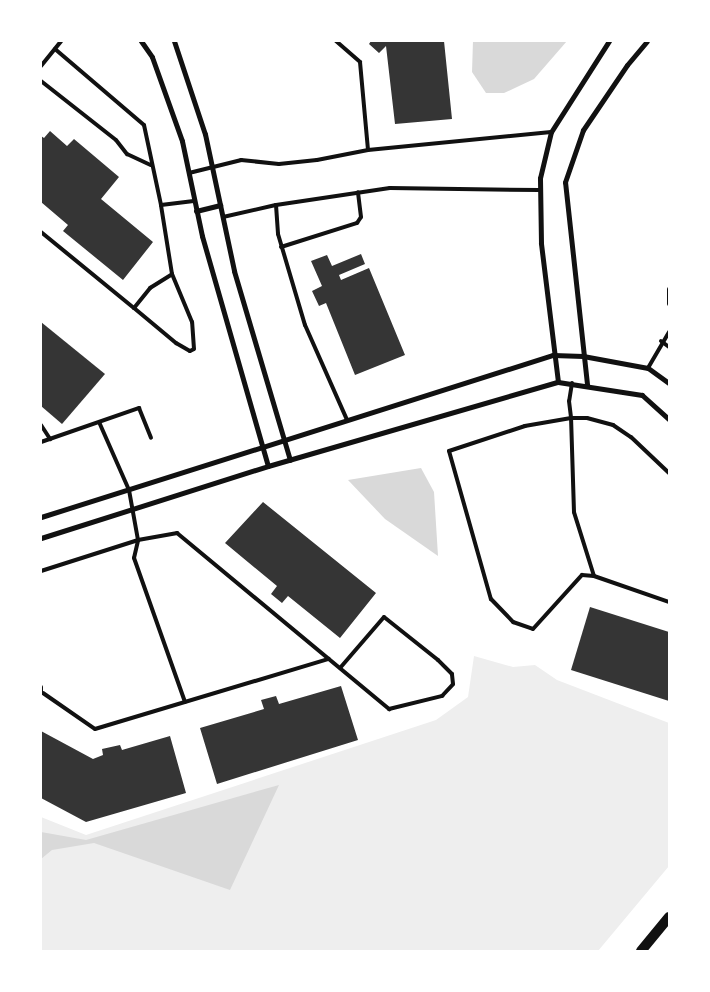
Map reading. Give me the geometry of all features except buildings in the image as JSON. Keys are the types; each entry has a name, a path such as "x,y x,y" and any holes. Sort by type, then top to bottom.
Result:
{"main road":[{"path":"641,951 669,917"}],"street":[{"path":"141,41 152,57 182,141 196,211 260,448 268,466"},
{"path":"174,41 205,134 234,271 290,460"},
{"path":"558,382 553,355 541,243 540,190 551,132 609,41"},
{"path":"587,384 565,182 583,130 626,65 648,41"},
{"path":"196,211 220,204"},
{"path":"41,518 553,355 583,356 648,368 669,383"},
{"path":"41,538 268,466 558,382 587,384 642,395 669,419"}],"lane":[{"path":"41,66 61,41"},
{"path":"336,41 360,62 368,150"},
{"path":"41,232 176,342 190,351 194,349 192,322 172,274 161,205 144,125 55,49"},
{"path":"41,80 116,140 127,154 151,165"},
{"path":"188,173 241,160 279,164 316,160 368,150 551,132"},
{"path":"223,218 276,205 390,188 540,190"},
{"path":"281,247 357,223 361,217 358,192"},
{"path":"161,205 194,201"},
{"path":"276,205 281,247 304,325 347,420"},
{"path":"134,308 150,288 172,274"},
{"path":"669,289 669,304"},
{"path":"648,368 661,341 669,332"},
{"path":"661,341 669,347"},
{"path":"572,383 569,401 574,512 594,576"},
{"path":"41,442 139,408 151,438"},
{"path":"669,473 631,437 613,426 587,418 571,418 525,426 449,451 491,598 513,622 533,629 582,575 594,576 669,602"},
{"path":"99,422 128,490 138,540 134,558 185,702"},
{"path":"41,425 50,438"},
{"path":"41,571 138,540 178,533 389,710 442,696 453,684 452,674 438,660 384,616 340,668"},
{"path":"41,686 42,693 95,729 329,659"}],"shaded area":[{"path":"473,41 567,41 534,79 504,93 486,93 472,72"},
{"path":"421,468 434,492 438,556 385,519 348,480"},
{"path":"474,656 513,667 535,665 557,680 669,723 669,866 598,951 41,951 41,817 86,835 436,720 468,697"},
{"path":"279,785 230,890 94,843 52,850 41,859 41,832 86,840"}]}
